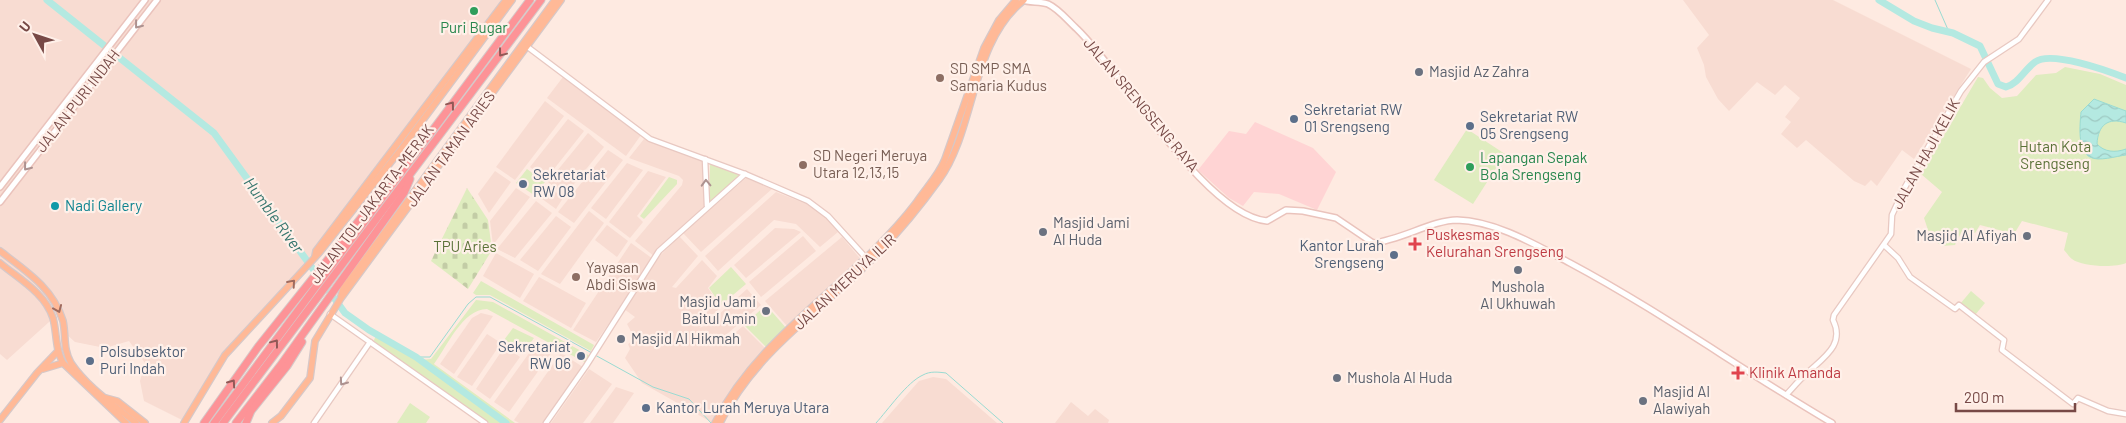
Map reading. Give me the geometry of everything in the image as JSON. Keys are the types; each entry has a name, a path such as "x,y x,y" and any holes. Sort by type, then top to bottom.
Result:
{"highway":[{"name":"JALAN TOL JAKARTA–MERAK","path":"214,423 530,0"},
{"name":"JALAN TOL JAKARTA–MERAK","path":"223,423 323,293 339,276 404,193 410,176 541,0"},
{"path":"204,423 258,346 324,262 369,208 385,194"},
{"path":"236,423 325,303 339,276"},
{"path":"246,423 251,411 287,366 313,319"}],"main road":[{"name":"JALAN PURI INDAH","path":"0,187 146,0"},
{"name":"JALAN PURI INDAH","path":"0,202 157,0"},
{"path":"184,423 224,356 303,270 506,0"},
{"path":"313,257 319,253 397,154 512,0"},
{"name":"JALAN TAMAN ARIES","path":"272,423 284,413 312,374 312,351 315,340 331,312 525,45 555,0"},
{"name":"JALAN TAMAN ARIES","path":"525,45 561,0"},
{"path":"1006,11 1009,0"},
{"name":"JALAN MERUYA ILIR","path":"868,260 940,171 984,48 1006,11 1016,0"},
{"name":"JALAN MERUYA ILIR","path":"714,423 732,390 796,323 901,229 946,169 990,46 1010,13 1023,0"},
{"name":"JALAN SRENGSENG RAYA","path":"1023,0 1036,1 1053,7 1098,50 1178,154 1239,212 1267,221 1290,209 1336,218 1373,243 1401,238 1448,221 1463,221 1496,228 1547,250 1630,295 1786,396 1832,423"},
{"path":"0,251 44,286 55,302 63,322 66,350 70,361 106,398 136,423"},
{"path":"0,263 38,293 52,316 58,352 63,363 126,423"},
{"path":"38,293 37,287 44,286"},
{"name":"JALAN MERUYA ILIR","path":"720,423 738,390 782,337"},
{"path":"0,420 37,373 58,352"},
{"path":"37,373 50,365 63,363"},
{"path":"106,398 117,401 145,423"}],"street":[{"name":"JALAN HAJI KELIK","path":"1786,396 1804,375 1831,352 1838,338 1833,320 1834,315 1892,231 1894,210 1912,174 1961,91 1985,62 2019,39 2048,0"},
{"path":"525,45 643,135 745,174 816,206 828,216 868,260"},
{"path":"705,159 707,206"},
{"path":"546,423 590,360 659,252 707,206 745,174"},
{"path":"1884,245 1898,258 1910,277 1955,309 1959,305 2004,340 2002,350 2073,404 2078,398 2108,410 2126,414"},
{"path":"331,312 370,342 485,423"},
{"path":"314,423 370,342"}],"shaded area":[{"path":"0,0 512,0 319,253 237,339 184,421 144,401 140,381 145,363 129,341 105,348 75,342 65,333 59,313 7,360 0,354"},
{"path":"1683,0 1833,0 1971,69 1914,159 1902,150 1877,186 1871,180 1865,186 1854,181 1806,140 1797,148 1781,134 1791,122 1785,117 1800,98 1785,85 1775,95 1757,82 1729,111 1718,99 1706,77 1704,65 1697,48 1709,35"},
{"path":"563,77 641,135 626,156 547,98"},
{"path":"545,101 564,116 515,180 496,167"},
{"path":"568,119 584,131 546,179 530,167"},
{"path":"1255,122 1313,148 1336,172 1317,210 1279,194 1254,192 1243,206 1229,198 1198,170 1229,131 1246,134"},
{"path":"588,133 604,147 565,195 548,182"},
{"path":"644,139 705,162 704,206 654,256 635,241 682,185 683,180 679,176 629,158"},
{"path":"608,150 623,160 574,223 558,212"},
{"path":"627,163 643,170 606,219 591,208"},
{"path":"495,171 511,182 489,213 478,194"},
{"path":"648,171 666,177 637,216 643,222 630,238 609,222"},
{"path":"746,178 772,189 701,252 683,233"},
{"path":"547,185 563,198 556,209 538,196"},
{"path":"516,188 530,197 493,245 490,221"},
{"path":"776,192 809,205 827,217 838,232 820,247 796,224 774,220 718,271 705,256"},
{"path":"536,201 552,213 515,258 497,249"},
{"path":"589,211 604,223 560,284 541,274"},
{"path":"556,216 571,227 538,271 520,260"},
{"path":"607,225 628,241 617,257 595,240"},
{"path":"775,228 794,229 801,232 746,278 734,265"},
{"path":"679,236 698,256 672,287 676,288 702,260 717,276 708,288 721,307 699,328 707,325 747,289 761,305 714,345 721,345 743,326 766,349 711,422 642,383 625,358 630,349 628,344 635,339 627,324 635,317 624,309 656,260"},
{"path":"803,236 816,251 761,297 749,282"},
{"path":"842,237 863,262 788,327 765,301"},
{"path":"631,243 653,259 596,342 573,330"},
{"path":"496,253 534,274 520,298 483,276"},
{"path":"539,277 586,303 571,328 523,301"},
{"path":"481,313 493,316 454,374 440,364 472,318"},
{"path":"487,334 501,343 472,386 457,377"},
{"path":"537,342 554,349 509,412 494,402"},
{"path":"505,346 520,357 490,399 476,389"},
{"path":"561,353 583,367 544,423 519,423 514,420"},
{"path":"589,369 612,384 583,423 551,423"},
{"path":"933,377 946,379 997,423 882,423 919,381"},
{"path":"616,387 634,393 613,423 590,423"},
{"path":"1071,402 1088,416 1095,409 1109,420 1108,423 1055,423"}],"green space":[{"name":"Hutan Kota Srengseng","path":"2065,67 2100,74 2126,85 2126,263 2115,266 2099,266 2077,262 2064,250 2068,233 2022,221 2014,234 1980,225 1975,233 1963,229 1955,245 1942,246 1931,239 1924,218 1942,192 1921,174 1978,77 1983,78 1990,88 2002,98 2017,96 2036,75 2056,73"},
{"name":"Lapangan Sepak Bola Srengseng","path":"1467,129 1505,154 1473,204 1434,180"},
{"path":"710,164 742,175 709,203"},
{"path":"527,169 545,182 534,195 516,183"},
{"path":"669,177 677,180 677,184 644,219 640,216"},
{"name":"TPU Aries","path":"467,188 488,220 492,250 468,289 431,261"},
{"path":"731,267 746,284 721,305 709,288"},
{"path":"481,281 594,345 591,351 490,295 476,295 473,293"},
{"path":"1971,291 1985,303 1975,315 1960,304"},
{"path":"476,300 493,302 590,356 586,363 487,309 470,315 456,330 434,364 515,423 509,423 421,360 431,359"},
{"path":"766,305 787,329 767,348 744,325"},
{"path":"513,328 534,338 523,353 504,340"},
{"path":"376,336 416,359 504,423 489,423 373,342"},
{"path":"410,403 430,417 426,423 397,423"}],"water":[{"path":"2094,99 2126,111 2126,123 2114,121 2105,124 2099,132 2097,144 2103,149 2110,151 2126,149 2126,155 2103,159 2093,158 2086,154 2083,149 2080,137 2081,112"}],"waterway":[{"name":"Humble River","path":"47,0 214,133 345,313 369,330 416,357 506,423"},
{"path":"1879,0 1914,21 1953,33 1980,46 1998,84 2006,87 2014,83 2035,62 2053,58 2080,63 2126,78"},
{"path":"1935,0 1949,32"},
{"path":"416,357 430,357 468,304 476,297 490,297 592,353"},
{"path":"595,355 653,387 689,399 711,423"},
{"path":"876,423 911,384 923,375 934,372 946,373 1003,423"}],"place":[{"name":"Puri Bugar","path":"474,11"},
{"name":"Masjid Az Zahra","path":"1419,72"},
{"name":"SD SMP SMA Samaria Kudus","path":"940,78"},
{"name":"Sekretariat RW 01 Srengseng","path":"1294,119"},
{"name":"Sekretariat RW 05 Srengseng","path":"1470,126"},
{"name":"SD Negeri Meruya Utara 12,13,15","path":"803,165"},
{"name":"Lapangan Sepak Bola Srengseng","path":"1470,167"},
{"name":"Sekretariat RW 08","path":"523,184"},
{"name":"Nadi Gallery","path":"55,206"},
{"name":"Masjid Jami Al Huda","path":"1043,232"},
{"name":"Masjid Al Afiyah","path":"2027,236"},
{"name":"Puskesmas Kelurahan Srengseng","path":"1415,244"},
{"name":"Kantor Lurah Srengseng","path":"1394,255"},
{"name":"Mushola Al Ukhuwah","path":"1518,270"},
{"name":"Yayasan Abdi Siswa","path":"576,277"},
{"name":"Masjid Jami Baitul Amin","path":"766,311"},
{"name":"Masjid Al Hikmah","path":"621,339"},
{"name":"Sekretariat RW 06","path":"581,356"},
{"name":"Polsubsektor Puri Indah","path":"90,361"},
{"name":"Klinik Amanda","path":"1738,373"},
{"name":"Mushola Al Huda","path":"1337,378"},
{"name":"Masjid Al Alawiyah","path":"1643,401"},
{"name":"Kantor Lurah Meruya Utara","path":"646,408"}]}
